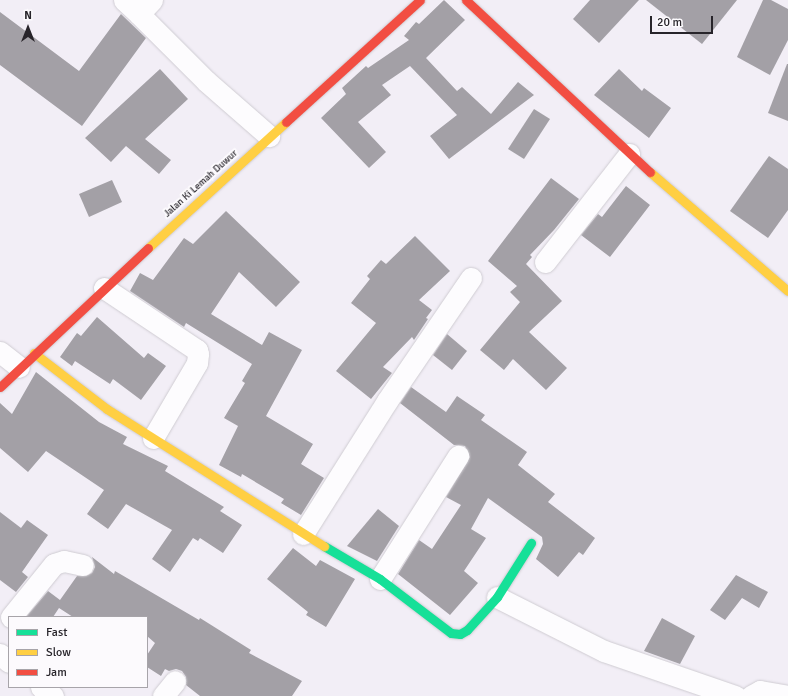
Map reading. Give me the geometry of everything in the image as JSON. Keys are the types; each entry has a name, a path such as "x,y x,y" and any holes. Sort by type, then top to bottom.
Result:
{"street":[{"path":"124,0 145,7 206,81 269,136"},
{"name":"Jalan Ki Lemah Duwur","path":"0,387 26,360 104,288 420,0"},
{"path":"466,0 629,154 788,291"},
{"path":"545,262 629,154"},
{"path":"303,534 387,401 471,278"},
{"path":"104,288 197,350 198,354 196,363 153,438"},
{"path":"0,352 26,360 107,409 303,534 380,579 455,634 468,630 497,597 531,543"},
{"path":"380,579 458,456"},
{"path":"12,616 54,564 64,561 83,565"},
{"path":"497,597 604,651 735,696"},
{"path":"0,631 8,621"},
{"path":"42,688 53,696"},
{"path":"751,696 760,691 788,696"}],"building":[{"path":"444,0 465,20 426,58 457,91 462,87 491,114 518,82 534,95 449,159 430,136 457,115 410,66 382,85 391,95 358,122 386,152 369,168 321,118 346,94 342,88 366,66 368,68 409,40 404,36 416,22 419,24"},
{"path":"590,0 639,0 599,43 573,19"},
{"path":"646,0 737,0 702,44"},
{"path":"763,0 771,0 788,9 788,40 770,75 737,57"},
{"path":"0,12 79,71 121,14 146,38 82,126 0,65"},
{"path":"788,64 788,121 768,113"},
{"path":"160,69 188,99 145,139 171,160 159,174 126,146 111,162 85,138"},
{"path":"619,69 642,91 644,88 671,108 649,138 594,95"},
{"path":"534,109 550,119 524,159 508,149"},
{"path":"769,156 788,169 788,210 768,238 730,211"},
{"path":"551,178 579,199 554,230 530,255 532,257 526,264 562,301 529,332 567,368 546,390 513,359 504,370 480,350 520,302 510,292 517,286 488,261"},
{"path":"112,180 122,202 89,217 79,194"},
{"path":"626,186 650,205 610,257 581,235 598,214 602,217"},
{"path":"226,211 300,282 276,307 239,272 211,314 262,345 269,332 302,350 266,416 313,444 301,464 324,478 301,515 281,503 284,499 242,474 241,477 219,465 238,426 224,418 245,383 242,381 252,364 186,323 184,327 130,291 140,273 153,280 184,238 193,244"},
{"path":"415,236 450,271 419,300 432,310 426,318 428,319 414,340 412,337 383,367 392,373 371,399 336,371 376,323 351,303 370,279 367,276 381,260 386,264"},
{"path":"97,317 144,358 148,353 166,366 141,400 113,379 110,384 75,361 72,366 60,357 77,333 81,336"},
{"path":"447,334 467,351 452,370 433,355"},
{"path":"36,372 99,422 127,437 123,444 168,466 165,471 224,507 220,511 242,525 223,553 200,538 198,541 193,538 170,572 152,559 172,530 126,504 108,529 87,514 104,490 46,451 28,472 0,448 0,403 12,414"},
{"path":"411,387 446,412 457,396 485,415 481,420 527,452 518,465 555,494 548,502 595,538 583,555 579,552 558,577 536,559 543,544 542,537 488,498 471,529 486,538 464,571 478,583 450,615 398,574 419,540 432,549 461,505 446,497 470,457 465,446 454,445 400,403"},
{"path":"378,509 399,526 377,561 347,546"},
{"path":"0,512 21,528 27,520 48,535 22,572 28,577 16,592 0,580"},
{"path":"293,548 316,566 320,560 355,579 326,627 306,615 308,612 267,579"},
{"path":"92,557 114,574 115,571 199,620 200,618 251,650 249,653 302,681 292,696 200,696 186,685 186,677 182,671 176,669 169,671 165,669 161,676 148,668 148,654 155,643 148,637 148,616 71,616 59,608 54,616 27,616 48,591 60,600 77,576 86,576 92,573 95,567"},
{"path":"736,575 768,592 759,608 742,598 725,620 710,610"},
{"path":"662,618 695,636 680,664 644,651"}],"traffic: fast":[{"path":"324,546 380,579 451,633 460,634 467,630 497,597 531,543"}],"traffic: slow":[{"path":"148,248 286,122"},
{"path":"650,172 788,291"},
{"path":"34,353 107,409 324,546"}],"traffic: jam":[{"path":"286,122 420,0"},
{"path":"466,0 650,172"},
{"path":"0,387 148,248"}]}
